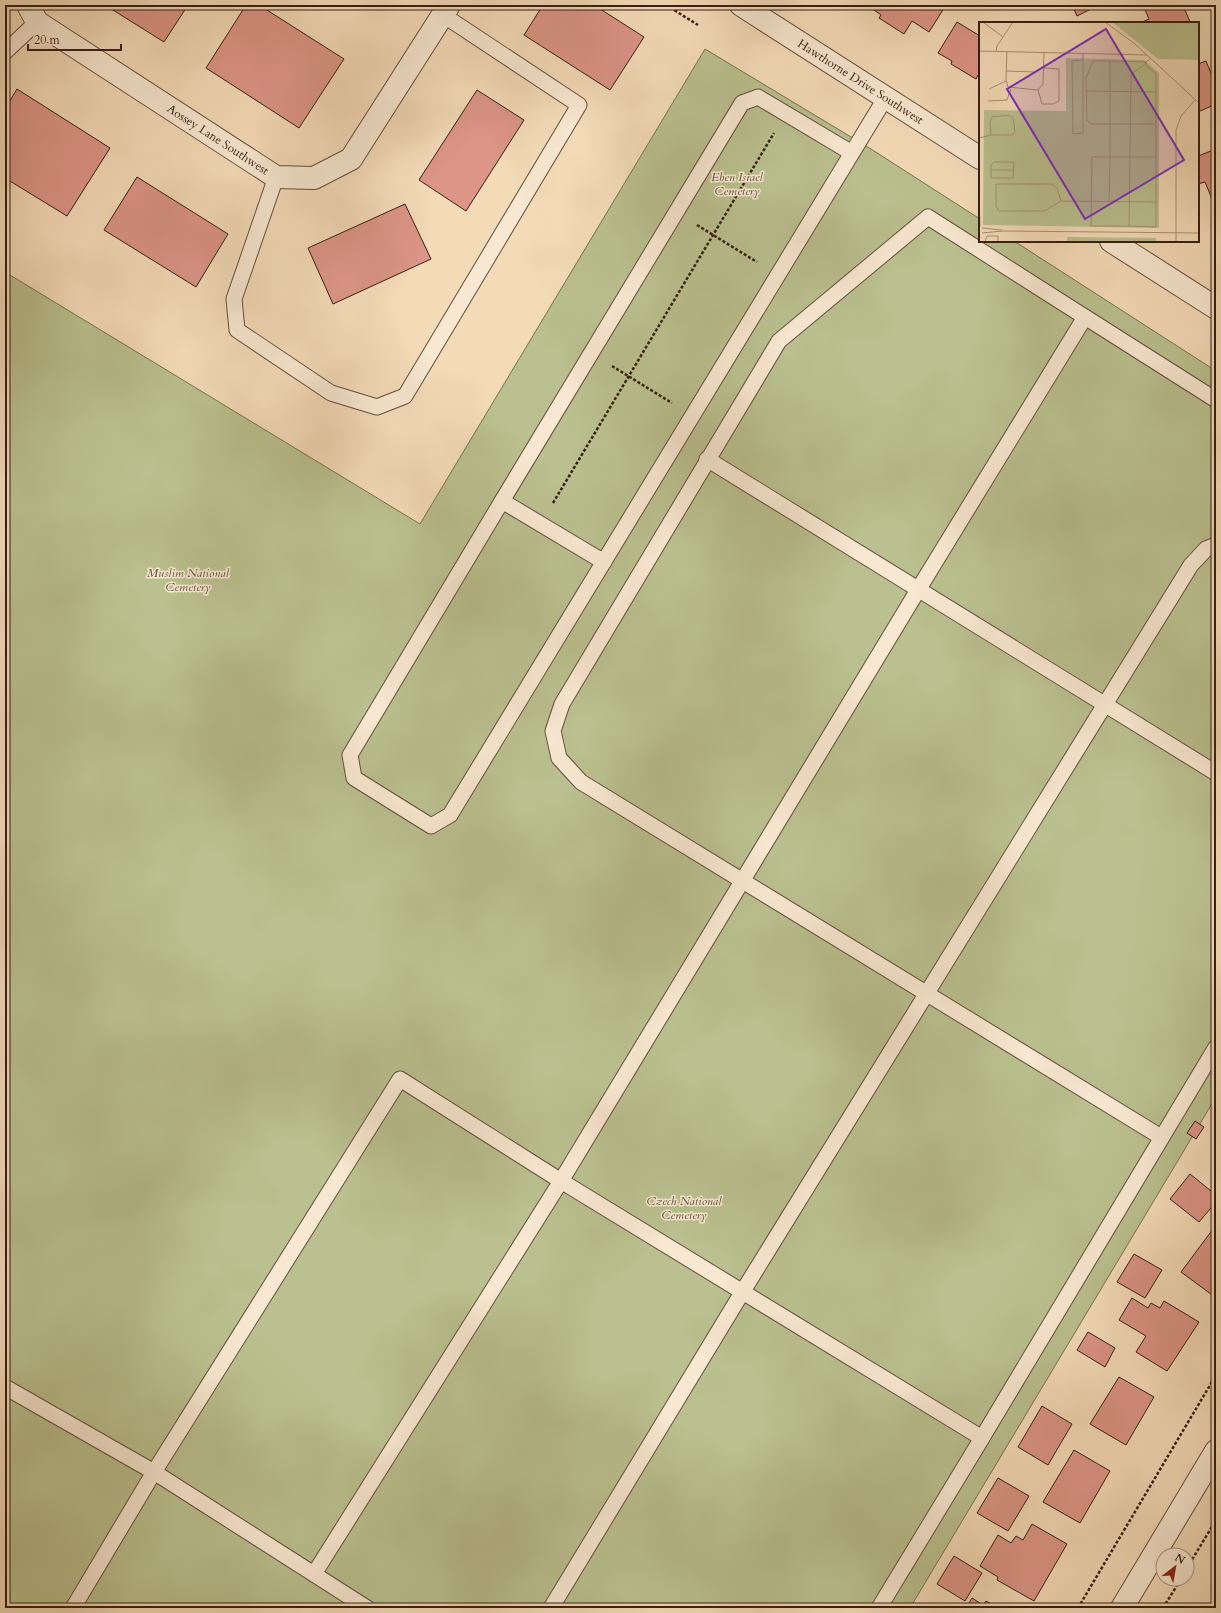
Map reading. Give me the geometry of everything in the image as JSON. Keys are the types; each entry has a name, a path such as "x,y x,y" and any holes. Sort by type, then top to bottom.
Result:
{"street":[{"name":"Hawthorne Drive Southwest","path":"740,5 979,157"},
{"name":"Aossey Lane Southwest","path":"32,13 276,177 314,178 351,159 446,10"},
{"path":"1113,242 1216,308"},
{"path":"1122,1608 1216,1451"}],"lane":[{"path":"276,177 234,299 237,330 331,394 377,407 406,396 579,105 446,10"},
{"path":"5,52 32,13"},
{"path":"852,154 758,97 742,103 350,755 354,778 431,826 450,815 693,416 852,154 886,97"},
{"path":"1161,1137 581,782 559,758 553,731 562,704 707,459 779,341 928,217 1216,400"},
{"path":"314,1574 561,1181 918,590 1085,317"},
{"path":"707,459 1216,774"},
{"path":"502,501 604,562"},
{"path":"551,1608 743,1292 1191,565 1206,549 1216,545"},
{"path":"879,1608 1216,1047"},
{"path":"73,1608 154,1472 400,1079 561,1181 982,1438"},
{"path":"5,1387 154,1472 368,1608"}],"path":[{"path":"666,5 698,25"},
{"path":"540,524 785,114"},
{"path":"676,212 778,275"},
{"path":"592,353 693,416"},
{"path":"1078,1608 1216,1375"},
{"path":"1195,1555 1216,1520"},
{"path":"1163,1608 1176,1587"}],"green space":[{"name":"Czech National Cemetery","path":"705,49 871,149 979,218 979,242 1016,242 1216,371 1216,1097 910,1608 5,1608 5,272 420,524"}],"building":[{"path":"105,5 188,5 164,42"},
{"path":"246,5 259,5 344,59 299,128 206,68"},
{"path":"543,5 594,5 644,37 610,90 524,35"},
{"path":"867,5 946,5 929,32 912,21 904,34 879,18 881,15"},
{"path":"1072,5 1091,5 1093,8 1077,16"},
{"path":"1143,5 1183,5 1190,22 1142,22 1149,19"},
{"path":"957,22 979,35 979,76 976,79 951,64 952,61 938,53"},
{"path":"1206,61 1216,85 1216,104 1199,112 1199,64"},
{"path":"17,89 110,148 67,216 5,178 5,109"},
{"path":"477,90 524,120 466,211 419,180"},
{"path":"1216,149 1216,197 1212,199 1205,182 1199,184 1199,156"},
{"path":"137,177 228,234 196,287 104,230"},
{"path":"405,204 431,259 333,304 308,248"},
{"path":"1195,1121 1204,1127 1196,1139 1187,1133"},
{"path":"1190,1174 1216,1195 1216,1202 1199,1222 1170,1199"},
{"path":"1216,1225 1216,1295 1215,1297 1181,1272"},
{"path":"1134,1254 1162,1270 1145,1298 1117,1282"},
{"path":"1132,1298 1148,1308 1151,1303 1160,1308 1164,1301 1199,1322 1167,1371 1136,1352 1146,1336 1119,1320"},
{"path":"1088,1332 1115,1348 1105,1367 1077,1350"},
{"path":"1119,1377 1154,1397 1126,1445 1090,1424"},
{"path":"1042,1406 1072,1424 1048,1465 1018,1447"},
{"path":"1074,1450 1110,1471 1080,1523 1043,1502"},
{"path":"998,1478 1029,1496 1008,1531 977,1513"},
{"path":"1032,1524 1067,1544 1034,1601 997,1580 998,1577 980,1566 998,1535 1011,1543 1016,1536 1023,1540"},
{"path":"954,1556 982,1573 965,1601 937,1584"},
{"path":"972,1598 983,1605 986,1601 998,1608 966,1608"}],"park label":[{"name":"Eben Israel Cemetery","path":"737,184"},
{"name":"Muslim National Cemetery","path":"188,580"}]}
